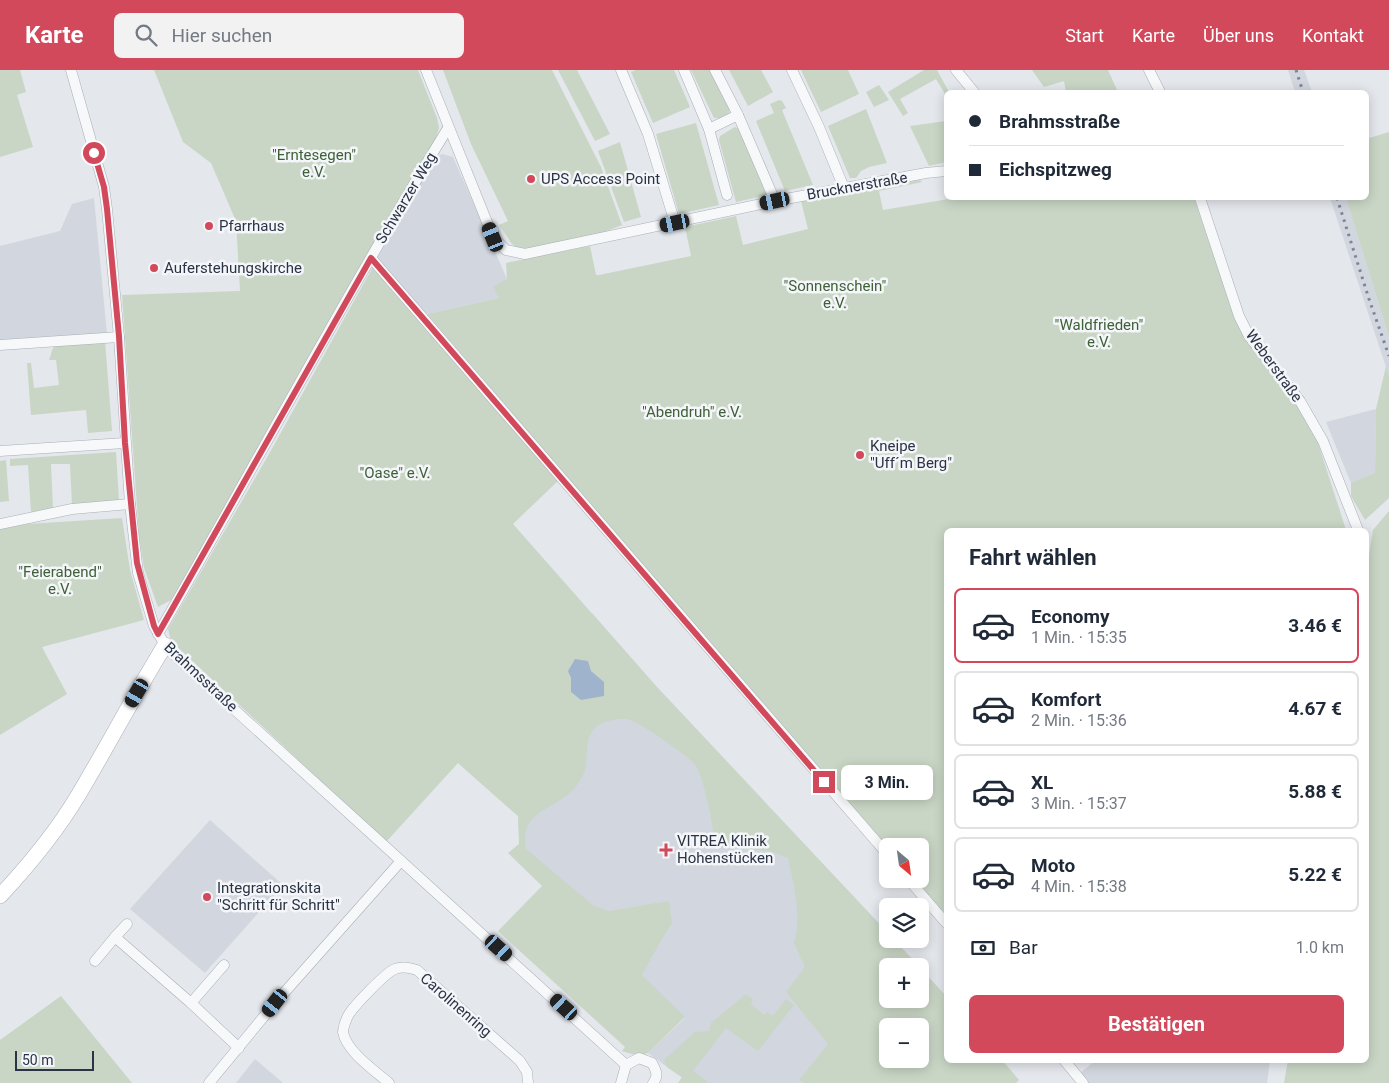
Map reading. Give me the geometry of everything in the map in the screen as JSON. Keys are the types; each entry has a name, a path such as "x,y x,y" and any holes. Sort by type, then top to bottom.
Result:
{"street":[{"name":"Brahmsstraße","path":"71,70 104,187 119,336 130,504 138,573 154,626 161,640 626,1065"},
{"name":"Brucknerstraße","path":"426,70 493,237 506,250 525,254 775,201 944,171"},
{"path":"621,70 648,134 675,223"},
{"path":"684,70 709,128 727,195"},
{"path":"715,70 738,115 775,201"},
{"path":"792,70 817,122 844,188"},
{"path":"956,70 972,90"},
{"path":"1149,70 1159,90"},
{"path":"709,128 738,115"},
{"name":"Schwarzer Weg","path":"161,640 371,258 448,128"},
{"name":"Weberstraße","path":"1201,200 1239,316 1249,336 1300,401 1323,441 1357,528"},
{"path":"371,258 879,845"},
{"path":"0,345 119,336"},
{"path":"0,451 125,443"},
{"path":"0,524 72,509 130,504"},
{"path":"0,896 32,859 78,795 161,640"},
{"path":"209,1083 275,1003 401,861"},
{"path":"916,888 944,921"},
{"path":"95,961 127,924"},
{"path":"116,937 239,1048"},
{"path":"191,1003 224,965"},
{"name":"Carolinenring","path":"388,1083 353,1051 346,1041 343,1030 349,1014 384,975 394,969 403,967 417,970 520,1061 527,1072 528,1083"},
{"path":"621,1083 626,1065 640,1058 652,1063 657,1072 656,1080 653,1083"},
{"path":"1066,1063 1083,1083"}],"shaded area":[{"path":"1288,70 1304,70 1311,90 1294,90"},
{"path":"442,154 453,157 507,279 499,298 427,314 376,260 433,159"},
{"path":"94,198 107,334 0,342 0,246 60,231 72,204"},
{"path":"1331,200 1347,200 1389,337 1389,376"},
{"path":"1376,409 1375,474 1351,483 1326,422"},
{"name":"VITREA Klinik Hohenstücken","path":"592,613 656,686 879,923 879,948 902,948 911,958 879,958 879,1008 929,1008 929,978 944,994 944,1009 933,1083 689,1083 648,1053 685,1018 520,856 518,816 458,763"},
{"name":"Integrationskita \"Schritt für Schritt\"","path":"210,820 283,885 205,973 130,909"},
{"path":"255,1059 283,1083 236,1083"},
{"path":"1092,1063 1270,1063 1267,1083 1086,1083 1079,1074"}],"green space":[{"path":"0,70 20,70 26,92 17,95 33,147 0,157"},
{"name":"\"Erntesegen\" e.V.","path":"154,70 418,70 437,118 439,128 436,138 187,579 171,600 158,607 144,568 139,535 122,295 240,291 236,221 211,163 183,142"},
{"path":"443,70 552,70 601,167 622,225 597,235 522,251 512,244 499,225 508,221 471,144"},
{"path":"558,70 577,70 610,134 595,141"},
{"path":"636,70 674,70 690,107 653,123 631,72"},
{"path":"691,70 711,70 730,108 729,113 722,118 714,118"},
{"path":"729,70 761,70 773,92 748,106"},
{"path":"801,70 848,70 859,94 821,112"},
{"path":"924,70 937,70 948,90 944,90 944,92 936,79 900,99 908,113 903,116 888,92"},
{"path":"1032,70 1108,70 1117,90 1066,90 1064,81 1044,87"},
{"path":"879,85 889,100 874,107 866,92"},
{"path":"779,100 782,101 786,108 782,110 813,185 785,191 756,121 774,113 770,104"},
{"path":"866,109 887,163 869,167 861,171 856,178 850,178 828,126"},
{"path":"944,121 944,162 929,166 910,126"},
{"path":"696,123 719,205 679,214 656,134"},
{"path":"735,127 739,129 767,195 736,202 719,140 720,136"},
{"path":"1389,132 1389,337 1347,200 1369,200 1369,138"},
{"path":"620,142 641,217 624,222 598,151"},
{"path":"920,180 922,182 879,191 883,210 944,200 1195,200 1233,313 1300,401 1318,443 1345,528 944,528 944,912 940,911 921,888 929,888 929,838 879,838 879,841 427,314 499,298 493,287 507,279 506,263 590,246 596,275 599,275 691,256 685,227 736,216 743,245 808,229 801,201"},
{"name":"\"Oase\" e.V.","path":"374,265 560,479 513,524 656,686 879,923 879,948 902,948 911,958 879,958 879,1008 929,1008 929,978 944,994 944,1063 1005,1063 1019,1080 1016,1083 805,1083 799,1080 828,1044 786,992 805,967 794,943 797,911 795,890 788,858 770,851 724,847 714,840 708,802 696,766 674,747 652,732 627,719 611,720 597,726 588,742 584,773 574,789 532,819 527,826 525,836 526,849 594,906 609,911 669,901 672,923 642,975 685,1017 648,1053 638,1056 622,1051 625,1047 498,931 542,886 508,853 519,844 518,816 458,763 386,842 171,641 168,629 269,454","holes":["591,671 604,682 591,697 581,700 571,692 571,678"]},
{"path":"105,341 112,431 88,433 86,410 31,415 27,363 31,363 34,388 59,385 56,360 49,360 54,345"},
{"path":"1386,366 1389,376 1389,498 1365,520 1351,496 1351,483 1375,473 1376,409"},
{"path":"116,452 119,501 72,505 70,464 51,464 53,508 31,512 28,465 10,466 10,459"},
{"path":"6,460 9,501 0,502 0,461"},
{"path":"1389,511 1389,1083 1284,1083 1287,1063 1369,1063 1369,555 1373,530"},
{"name":"\"Feierabend\" e.V.","path":"122,518 130,570 144,620 42,647 67,694 0,735 0,529 28,524"},
{"path":"746,994 753,999 751,1004 764,1015 767,1012 773,1016 786,999 794,1005 758,1051 726,1028 693,1071 709,1083 678,1083 682,1077 667,1067 664,1060 695,1032 709,1031 711,1023"},
{"path":"61,996 132,1083 0,1083 0,1040"}],"water":[{"path":"575,659 588,661 591,671 604,682 604,696 581,700 571,692 571,678 568,671"}],"railway":[{"path":"1296,70 1302,90"},
{"path":"1338,200 1389,356"}],"place":[{"name":"UPS Access Point","path":"531,179"},
{"name":"Pfarrhaus","path":"209,226"},
{"name":"Auferstehungskirche","path":"154,268"},
{"name":"Kneipe \"Uff´m Berg\"","path":"860,455"},
{"name":"VITREA Klinik Hohenstücken","path":"666,850"},
{"name":"Integrationskita \"Schritt für Schritt\"","path":"207,897"}],"route":[{"path":"94,153 104,187 107,209 119,336 130,504 138,573 158,634 371,258 824,782"}],"park label":[{"name":"\"Sonnenschein\" e.V.","path":"835,294"},
{"name":"\"Waldfrieden\" e.V.","path":"1099,334"},
{"name":"\"Abendruh\" e.V.","path":"692,412"}]}
